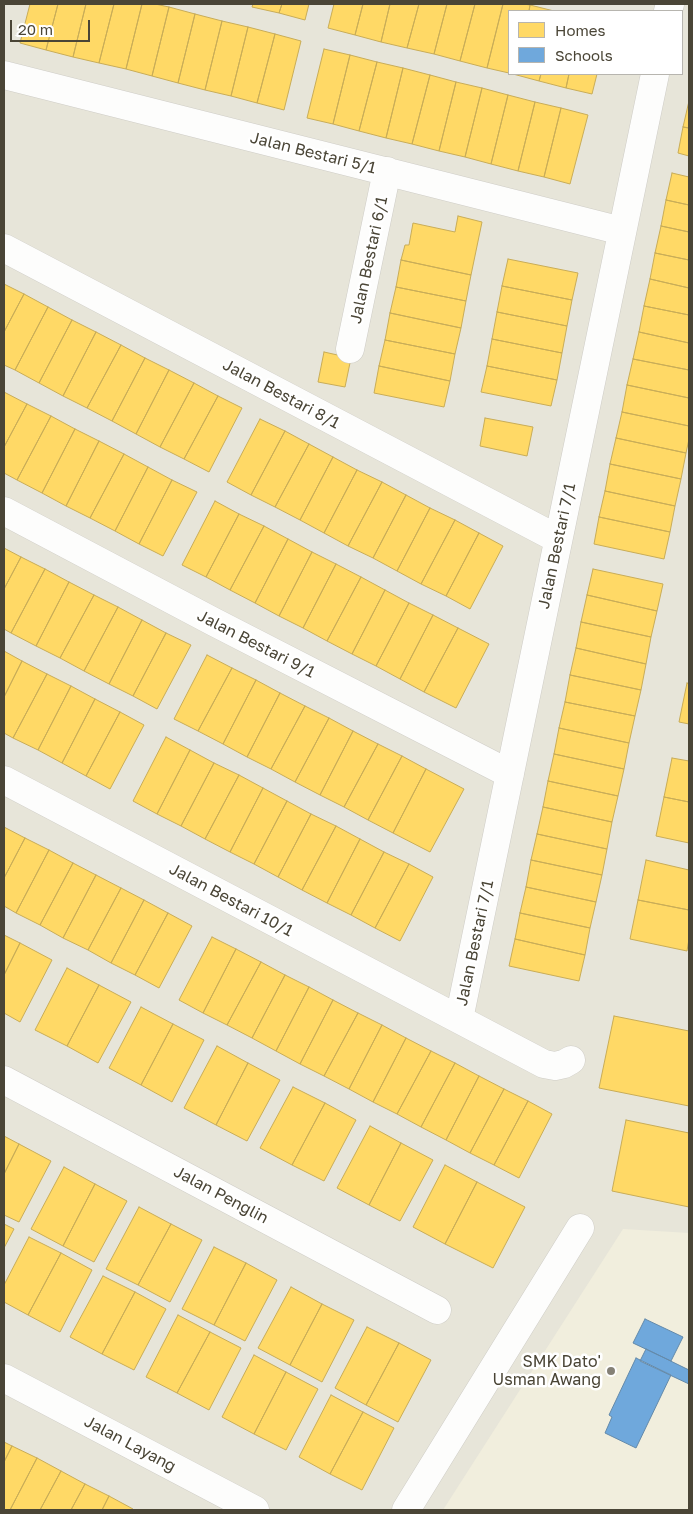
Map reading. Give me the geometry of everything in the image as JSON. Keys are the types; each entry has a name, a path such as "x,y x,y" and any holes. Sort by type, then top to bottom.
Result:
{"street":[{"name":"Jalan Bestari 5/1","path":"4,75 622,231"},
{"name":"Jalan Bestari 7/1","path":"459,1019 655,75"},
{"name":"Jalan Bestari 6/1","path":"350,349 388,172"},
{"name":"Jalan Bestari 8/1","path":"4,248 558,539"},
{"name":"Jalan Bestari 9/1","path":"4,511 214,622 510,774"},
{"name":"Jalan Bestari 10/1","path":"4,780 544,1064 555,1066 571,1060"},
{"name":"Jalan Penglin","path":"4,1080 437,1310"},
{"path":"406,1510 580,1228"},
{"name":"Jalan Layang","path":"4,1378 255,1510"}],"shaded area":[{"path":"4,4 689,4 689,1510 4,1510"},
{"name":"SMK Dato' Usman Awang","path":"623,1229 689,1233 689,1510 443,1510"}],"building: Homes":[{"path":"30,4 58,4 46,50 20,43"},
{"path":"58,4 86,4 73,57 46,50"},
{"path":"86,4 114,4 99,63 73,57"},
{"path":"114,4 142,4 126,69 99,63"},
{"path":"142,4 169,7 152,76 126,69"},
{"path":"253,4 282,4 279,13 252,7"},
{"path":"282,4 309,4 305,20 279,13"},
{"path":"334,4 363,4 355,35 328,28"},
{"path":"363,4 390,4 381,42 355,35"},
{"path":"390,4 419,4 407,48 381,42"},
{"path":"419,4 447,4 434,54 407,48"},
{"path":"447,4 475,4 460,61 434,54"},
{"path":"475,4 503,4 487,68 460,61"},
{"path":"503,4 530,5 529,10 508,10 508,73 487,68"},
{"path":"530,5 550,10 529,10"},
{"path":"169,7 195,14 178,83 152,76"},
{"path":"195,14 222,21 205,90 178,83"},
{"path":"222,21 248,27 231,96 205,90"},
{"path":"248,27 275,34 257,103 231,96"},
{"path":"275,34 301,41 284,110 257,103"},
{"path":"324,49 350,55 333,124 307,118"},
{"path":"350,55 377,62 359,131 333,124"},
{"path":"377,62 403,68 386,138 359,131"},
{"path":"403,68 430,75 412,144 386,138"},
{"path":"430,75 456,82 439,151 412,144"},
{"path":"517,75 541,75 539,81"},
{"path":"541,75 569,75 566,88 539,81"},
{"path":"569,75 597,75 592,94 566,88"},
{"path":"456,82 482,88 465,157 439,151"},
{"path":"482,88 508,95 491,164 465,157"},
{"path":"508,95 535,102 518,171 491,164"},
{"path":"689,101 689,128 683,127"},
{"path":"535,102 561,108 544,177 518,171"},
{"path":"561,108 588,115 570,184 544,177"},
{"path":"683,127 689,128 689,156 678,153"},
{"path":"672,173 689,177 689,205 666,200"},
{"path":"666,200 689,205 689,232 661,226"},
{"path":"458,216 482,222 471,275 401,260 405,245 409,245 413,223 455,232"},
{"path":"661,226 689,232 689,260 655,253"},
{"path":"655,253 689,260 689,288 650,279"},
{"path":"508,259 578,273 572,300 502,286"},
{"path":"401,260 471,275 466,301 396,287"},
{"path":"650,279 689,288 689,315 644,306"},
{"path":"4,284 24,294 4,332"},
{"path":"502,286 572,300 567,326 497,312"},
{"path":"396,287 466,301 461,328 390,313"},
{"path":"24,294 48,307 15,370 4,365 4,332"},
{"path":"644,306 689,315 689,343 639,332"},
{"path":"48,307 72,320 39,383 15,370"},
{"path":"497,312 567,326 562,353 492,339"},
{"path":"390,313 461,328 455,354 385,340"},
{"path":"72,320 96,332 63,396 39,383"},
{"path":"96,332 121,345 87,408 63,396"},
{"path":"639,332 689,343 689,370 633,359"},
{"path":"492,339 562,353 557,380 487,366"},
{"path":"385,340 455,354 450,381 379,366"},
{"path":"121,345 145,358 112,421 87,408"},
{"path":"324,352 351,358 345,387 318,382"},
{"path":"145,358 169,370 136,434 112,421"},
{"path":"633,359 689,370 689,398 627,385"},
{"path":"379,366 450,381 444,407 374,393"},
{"path":"487,366 557,380 551,406 481,392"},
{"path":"169,370 194,383 160,447 136,434"},
{"path":"194,383 218,396 184,459 160,447"},
{"path":"627,385 689,398 689,426 622,412"},
{"path":"4,392 27,404 4,447"},
{"path":"218,396 242,408 209,472 184,459"},
{"path":"27,404 51,416 17,480 4,473 4,447"},
{"path":"622,412 689,426 686,453 616,438"},
{"path":"51,416 75,429 42,493 17,480"},
{"path":"485,418 533,427 527,456 480,446"},
{"path":"260,419 285,431 251,495 227,482"},
{"path":"75,429 99,441 66,506 42,493"},
{"path":"285,431 309,444 275,507 251,495"},
{"path":"616,438 686,453 681,479 610,464"},
{"path":"99,441 124,454 90,518 66,506"},
{"path":"309,444 333,457 300,520 275,507"},
{"path":"124,454 148,467 115,531 90,518"},
{"path":"333,457 357,470 324,533 300,520"},
{"path":"610,464 681,479 675,506 605,491"},
{"path":"148,467 172,480 139,544 115,531"},
{"path":"357,470 382,482 348,546 324,533"},
{"path":"172,480 197,492 163,556 139,544"},
{"path":"382,482 406,495 373,558 348,546"},
{"path":"605,491 675,506 670,532 599,517"},
{"path":"406,495 430,508 397,571 373,558"},
{"path":"215,501 239,514 206,577 182,565"},
{"path":"430,508 455,520 421,584 397,571"},
{"path":"239,514 264,526 230,590 206,577"},
{"path":"599,517 670,532 664,559 594,544"},
{"path":"455,520 479,533 446,596 421,584"},
{"path":"264,526 288,539 255,603 230,590"},
{"path":"479,533 503,546 470,609 446,596"},
{"path":"288,539 312,552 279,616 255,603"},
{"path":"4,548 21,557 4,589"},
{"path":"312,552 336,564 303,628 279,616"},
{"path":"21,557 45,569 11,633 4,629 4,589"},
{"path":"336,564 361,577 327,641 303,628"},
{"path":"45,569 69,582 36,646 11,633"},
{"path":"593,569 663,584 657,611 587,595"},
{"path":"361,577 385,590 352,654 327,641"},
{"path":"69,582 94,595 60,658 36,646"},
{"path":"385,590 409,603 376,666 352,654"},
{"path":"94,595 118,607 84,671 60,658"},
{"path":"587,595 657,611 651,637 581,622"},
{"path":"409,603 433,615 400,679 376,666"},
{"path":"118,607 142,620 109,684 84,671"},
{"path":"433,615 458,628 424,692 400,679"},
{"path":"142,620 166,633 133,696 109,684"},
{"path":"581,622 651,637 646,664 576,648"},
{"path":"458,628 489,644 456,708 424,692"},
{"path":"166,633 191,645 157,709 133,696"},
{"path":"576,648 646,664 641,690 570,675"},
{"path":"4,651 22,661 4,697"},
{"path":"207,655 232,668 198,731 174,719"},
{"path":"22,661 47,674 13,738 4,733 4,697"},
{"path":"232,668 256,680 223,744 198,731"},
{"path":"47,674 71,686 38,750 13,738"},
{"path":"570,675 641,690 635,716 565,702"},
{"path":"256,680 280,693 247,757 223,744"},
{"path":"687,683 689,684 689,724 679,722"},
{"path":"71,686 95,699 62,763 38,750"},
{"path":"280,693 305,706 271,769 247,757"},
{"path":"95,699 120,712 86,776 62,763"},
{"path":"565,702 635,716 629,743 559,728"},
{"path":"305,706 329,718 295,782 271,769"},
{"path":"120,712 144,725 110,789 86,776"},
{"path":"329,718 353,731 320,795 295,782"},
{"path":"559,728 629,743 624,769 554,754"},
{"path":"353,731 378,744 344,807 320,795"},
{"path":"166,737 190,750 157,814 133,801"},
{"path":"378,744 402,756 368,820 344,807"},
{"path":"190,750 214,763 181,826 157,814"},
{"path":"554,754 624,769 618,796 548,781"},
{"path":"402,756 426,769 393,833 368,820"},
{"path":"672,758 689,761 689,802 664,797"},
{"path":"214,763 239,775 205,839 181,826"},
{"path":"426,769 464,789 430,852 393,833"},
{"path":"239,775 263,788 230,852 205,839"},
{"path":"548,781 618,796 612,822 543,807"},
{"path":"263,788 287,801 254,864 230,852"},
{"path":"664,797 689,802 689,843 656,836"},
{"path":"287,801 311,814 278,877 254,864"},
{"path":"543,807 612,822 607,849 537,834"},
{"path":"311,814 336,826 302,890 278,877"},
{"path":"336,826 360,839 327,903 302,890"},
{"path":"4,827 25,838 4,878"},
{"path":"537,834 607,849 602,875 531,860"},
{"path":"25,838 49,850 16,913 4,906 4,878"},
{"path":"360,839 384,852 351,915 327,903"},
{"path":"49,850 73,863 40,925 16,913"},
{"path":"384,852 409,864 375,928 351,915"},
{"path":"531,860 602,875 596,902 526,887"},
{"path":"646,860 689,870 689,910 638,900"},
{"path":"73,863 96,875 63,938 40,925"},
{"path":"409,864 433,877 400,941 375,928"},
{"path":"96,875 121,888 88,950 63,938"},
{"path":"526,887 596,902 590,928 520,913"},
{"path":"121,888 144,900 111,963 88,950"},
{"path":"144,900 168,913 135,975 111,963"},
{"path":"638,900 689,910 687,951 630,939"},
{"path":"168,913 192,926 159,988 135,975"},
{"path":"520,913 590,928 585,955 515,939"},
{"path":"4,935 20,943 4,975"},
{"path":"212,937 236,949 203,1013 179,1000"},
{"path":"515,939 585,955 579,981 509,966"},
{"path":"20,943 52,960 20,1022 4,1013 4,975"},
{"path":"236,949 261,962 227,1025 203,1013"},
{"path":"261,962 285,975 252,1038 227,1025"},
{"path":"67,968 99,985 67,1046 35,1030"},
{"path":"285,975 309,987 276,1051 252,1038"},
{"path":"99,985 131,1002 98,1063 67,1046"},
{"path":"309,987 333,1000 300,1064 276,1051"},
{"path":"333,1000 358,1013 324,1076 300,1064"},
{"path":"141,1007 173,1024 141,1085 109,1068"},
{"path":"358,1013 382,1025 349,1089 324,1076"},
{"path":"614,1016 689,1031 689,1106 599,1088"},
{"path":"173,1024 204,1040 172,1102 141,1085"},
{"path":"382,1025 406,1038 373,1102 349,1089"},
{"path":"406,1038 431,1051 397,1114 373,1102"},
{"path":"217,1046 248,1063 216,1125 184,1108"},
{"path":"431,1051 455,1063 421,1127 397,1114"},
{"path":"248,1063 280,1080 247,1141 216,1125"},
{"path":"455,1063 479,1076 446,1140 421,1127"},
{"path":"479,1076 504,1089 470,1153 446,1140"},
{"path":"293,1087 325,1103 292,1165 260,1148"},
{"path":"504,1089 528,1101 494,1165 470,1153"},
{"path":"528,1101 552,1114 519,1178 494,1165"},
{"path":"325,1103 356,1120 324,1181 292,1165"},
{"path":"626,1120 689,1133 689,1207 612,1191"},
{"path":"370,1126 401,1143 369,1205 337,1188"},
{"path":"4,1136 19,1144 4,1174"},
{"path":"401,1143 433,1160 400,1221 369,1205"},
{"path":"19,1144 51,1161 19,1222 4,1215 4,1174"},
{"path":"445,1165 477,1182 445,1244 413,1227"},
{"path":"64,1167 95,1184 63,1246 31,1229"},
{"path":"477,1182 525,1207 493,1268 445,1244"},
{"path":"95,1184 127,1201 94,1262 63,1246"},
{"path":"139,1207 171,1224 138,1285 106,1269"},
{"path":"4,1224 14,1229 4,1248"},
{"path":"171,1224 202,1240 170,1302 138,1285"},
{"path":"29,1237 61,1253 28,1315 4,1302 4,1285"},
{"path":"214,1247 246,1263 214,1325 182,1309"},
{"path":"61,1253 92,1270 60,1332 28,1315"},
{"path":"246,1263 277,1280 245,1341 214,1325"},
{"path":"103,1276 135,1292 102,1354 70,1337"},
{"path":"291,1287 322,1304 290,1365 258,1348"},
{"path":"135,1292 166,1309 134,1370 102,1354"},
{"path":"322,1304 354,1320 322,1382 290,1365"},
{"path":"178,1315 210,1332 177,1393 146,1377"},
{"path":"367,1327 399,1343 366,1405 335,1388"},
{"path":"210,1332 241,1348 209,1410 177,1393"},
{"path":"399,1343 431,1360 398,1422 366,1405"},
{"path":"254,1355 286,1372 254,1434 222,1417"},
{"path":"286,1372 318,1389 286,1450 254,1434"},
{"path":"331,1395 363,1412 330,1474 299,1457"},
{"path":"363,1412 394,1428 362,1490 330,1474"},
{"path":"4,1442 12,1446 4,1462"},
{"path":"12,1446 37,1458 10,1510 4,1510 4,1462"},
{"path":"37,1458 61,1471 40,1510 10,1510"},
{"path":"61,1471 85,1484 71,1510 40,1510"},
{"path":"85,1484 109,1496 102,1510 71,1510"},
{"path":"109,1496 133,1509 133,1510 102,1510"}],"building: Schools":[{"path":"645,1319 683,1337 671,1361 633,1343"},
{"path":"646,1349 689,1370 689,1384 640,1361"},
{"path":"636,1358 671,1375 636,1448 605,1433 612,1417 609,1415"}],"place":[{"name":"SMK Dato' Usman Awang","path":"611,1371"}]}
